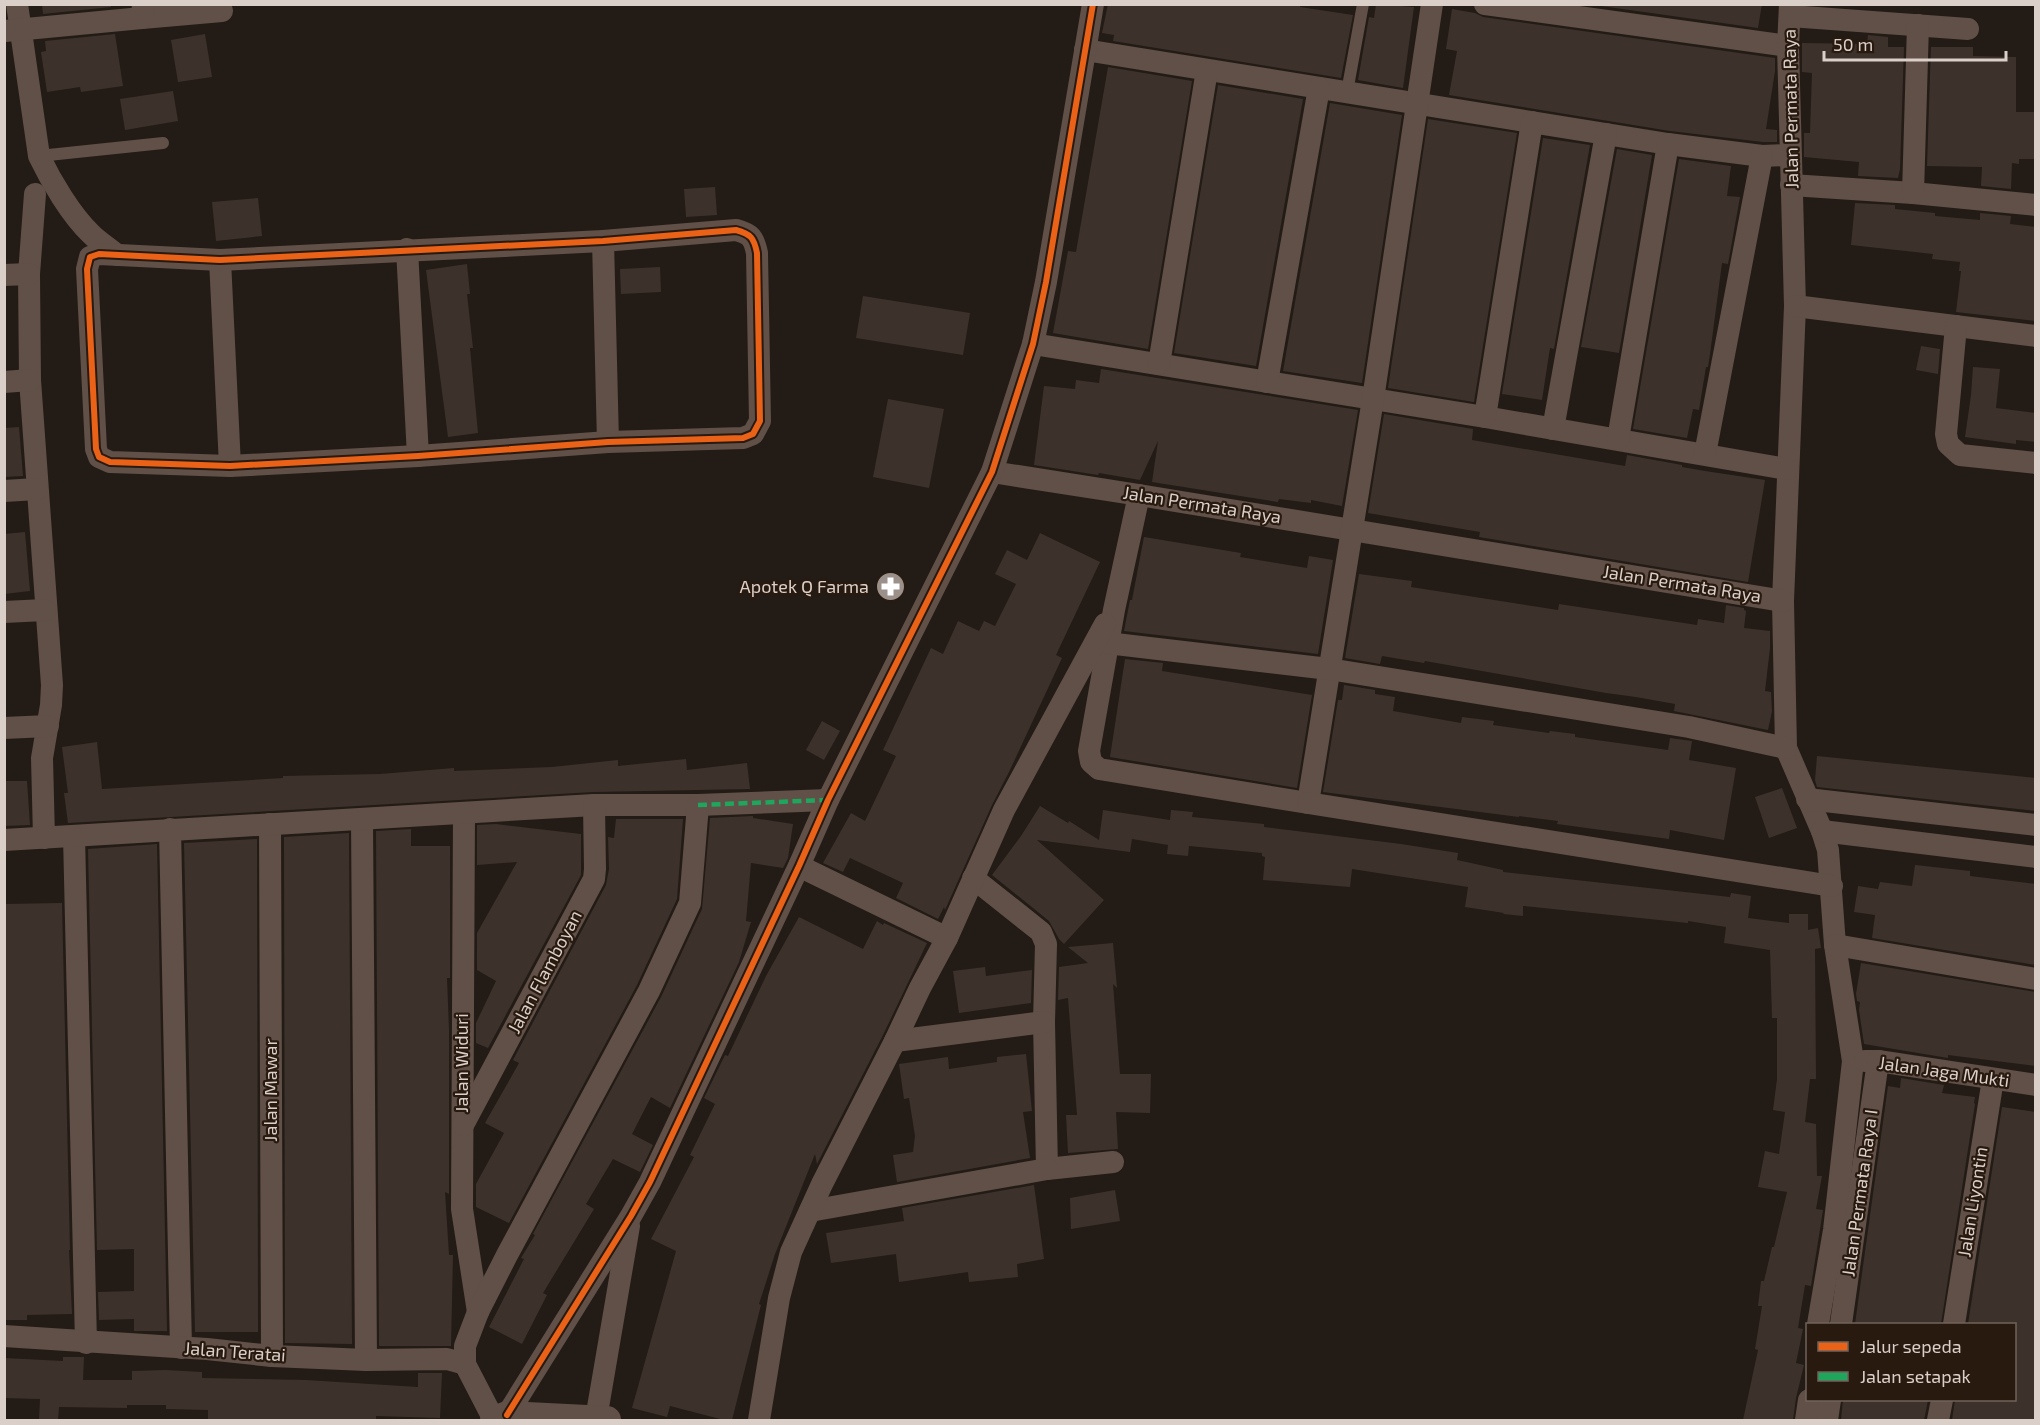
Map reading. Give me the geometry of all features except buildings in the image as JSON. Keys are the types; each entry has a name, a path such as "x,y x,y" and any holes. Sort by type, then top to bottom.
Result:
{"street":[{"path":"17,4 12,30 39,156 46,172 79,221 91,235 117,255"},
{"path":"498,1419 631,1216 655,1171 828,800 992,472 1033,344 1046,282 1093,4"},
{"path":"1308,803 1373,399 1432,4"},
{"path":"1485,4 1788,46"},
{"path":"1790,10 1968,29"},
{"name":"Jalan Permata Raya","path":"992,472 1783,601 1795,306 1788,46 1790,10"},
{"path":"12,30 143,11 222,11"},
{"path":"1913,193 1918,25"},
{"path":"1085,50 1668,144 1762,156 1790,155"},
{"path":"1159,364 1207,70"},
{"path":"1267,382 1319,88"},
{"path":"1485,417 1532,122"},
{"path":"1553,429 1606,134"},
{"path":"1618,440 1668,144"},
{"path":"1705,454 1762,156"},
{"path":"1791,185 1913,193 2036,205"},
{"path":"35,194 29,274 30,380 52,685 42,758 44,838"},
{"path":"736,230 754,239 757,253 760,422 753,434 743,438 608,442 418,456 230,466 110,462 99,458 96,449 87,269 90,257 94,255 117,255 220,260 603,241 736,230"},
{"path":"603,241 608,442"},
{"path":"407,249 418,456"},
{"path":"220,260 230,466"},
{"path":"4,275 29,274"},
{"path":"1795,306 2036,336"},
{"path":"1956,326 1946,434 1948,444 1960,455 2036,463"},
{"path":"1033,344 1485,417 1787,469"},
{"path":"4,382 30,380"},
{"path":"4,491 37,489"},
{"path":"1139,495 1107,644 1089,752 1091,762 1099,769 1832,886"},
{"path":"1107,644 1329,669 1689,728 1786,748 1783,601"},
{"path":"4,612 45,610"},
{"path":"759,1420 779,1298 791,1252 822,1184 947,938 1004,810 1114,610"},
{"path":"4,728 48,726"},
{"name":"Jalan Permata Raya I","path":"1786,748 1822,831 1827,850 1832,886 1835,945 1853,1061 1834,1230 1818,1323"},
{"path":"1807,799 2036,825"},
{"path":"4,840 594,805 698,806 828,800"},
{"name":"Jalan Flamboyan","path":"461,1130 594,879 594,805"},
{"path":"498,1419 465,1364 465,1346 478,1312 649,991 690,903 698,806"},
{"name":"Jalan Widuri","path":"464,813 462,1209 478,1312"},
{"path":"362,820 366,1360"},
{"name":"Jalan Mawar","path":"270,824 272,1356"},
{"path":"170,829 181,1348"},
{"path":"1822,831 2036,857"},
{"path":"74,836 86,1342"},
{"path":"799,866 947,938"},
{"path":"973,878 1041,932 1045,939 1047,949 1044,1022 1047,1169"},
{"path":"1835,945 2036,979"},
{"path":"895,1041 1044,1022"},
{"name":"Jalan Jaga Mukti","path":"1853,1061 1878,1061 2036,1085"},
{"name":"Jalan Permata Raya I","path":"1841,1323 1878,1061"},
{"name":"Jalan Liyontin","path":"1954,1323 1993,1079"},
{"path":"810,1211 1047,1169 1113,1162"},
{"path":"498,1419 602,1420 631,1216"},
{"name":"Jalan Teratai","path":"4,1336 272,1356 366,1360 447,1359 465,1364"},
{"path":"1806,1420 1809,1401"},
{"path":"1827,1420 1830,1401"},
{"path":"1938,1420 1942,1401"}],"lane":[{"path":"1347,92 1363,4"},
{"path":"39,156 163,143"}],"marked path":[{"path":"698,805 828,800"}],"cycle path":[{"path":"507,1415 650,1182 828,800 992,472 1033,344 1046,282 1093,4"},
{"path":"736,230 751,237 757,253 760,421 753,434 743,438 608,442 418,456 230,466 110,462 99,457 96,449 87,269 90,257 99,254 220,260 603,241 736,230"}],"place":[{"name":"Apotek Q Farma","path":"890,587"}]}
